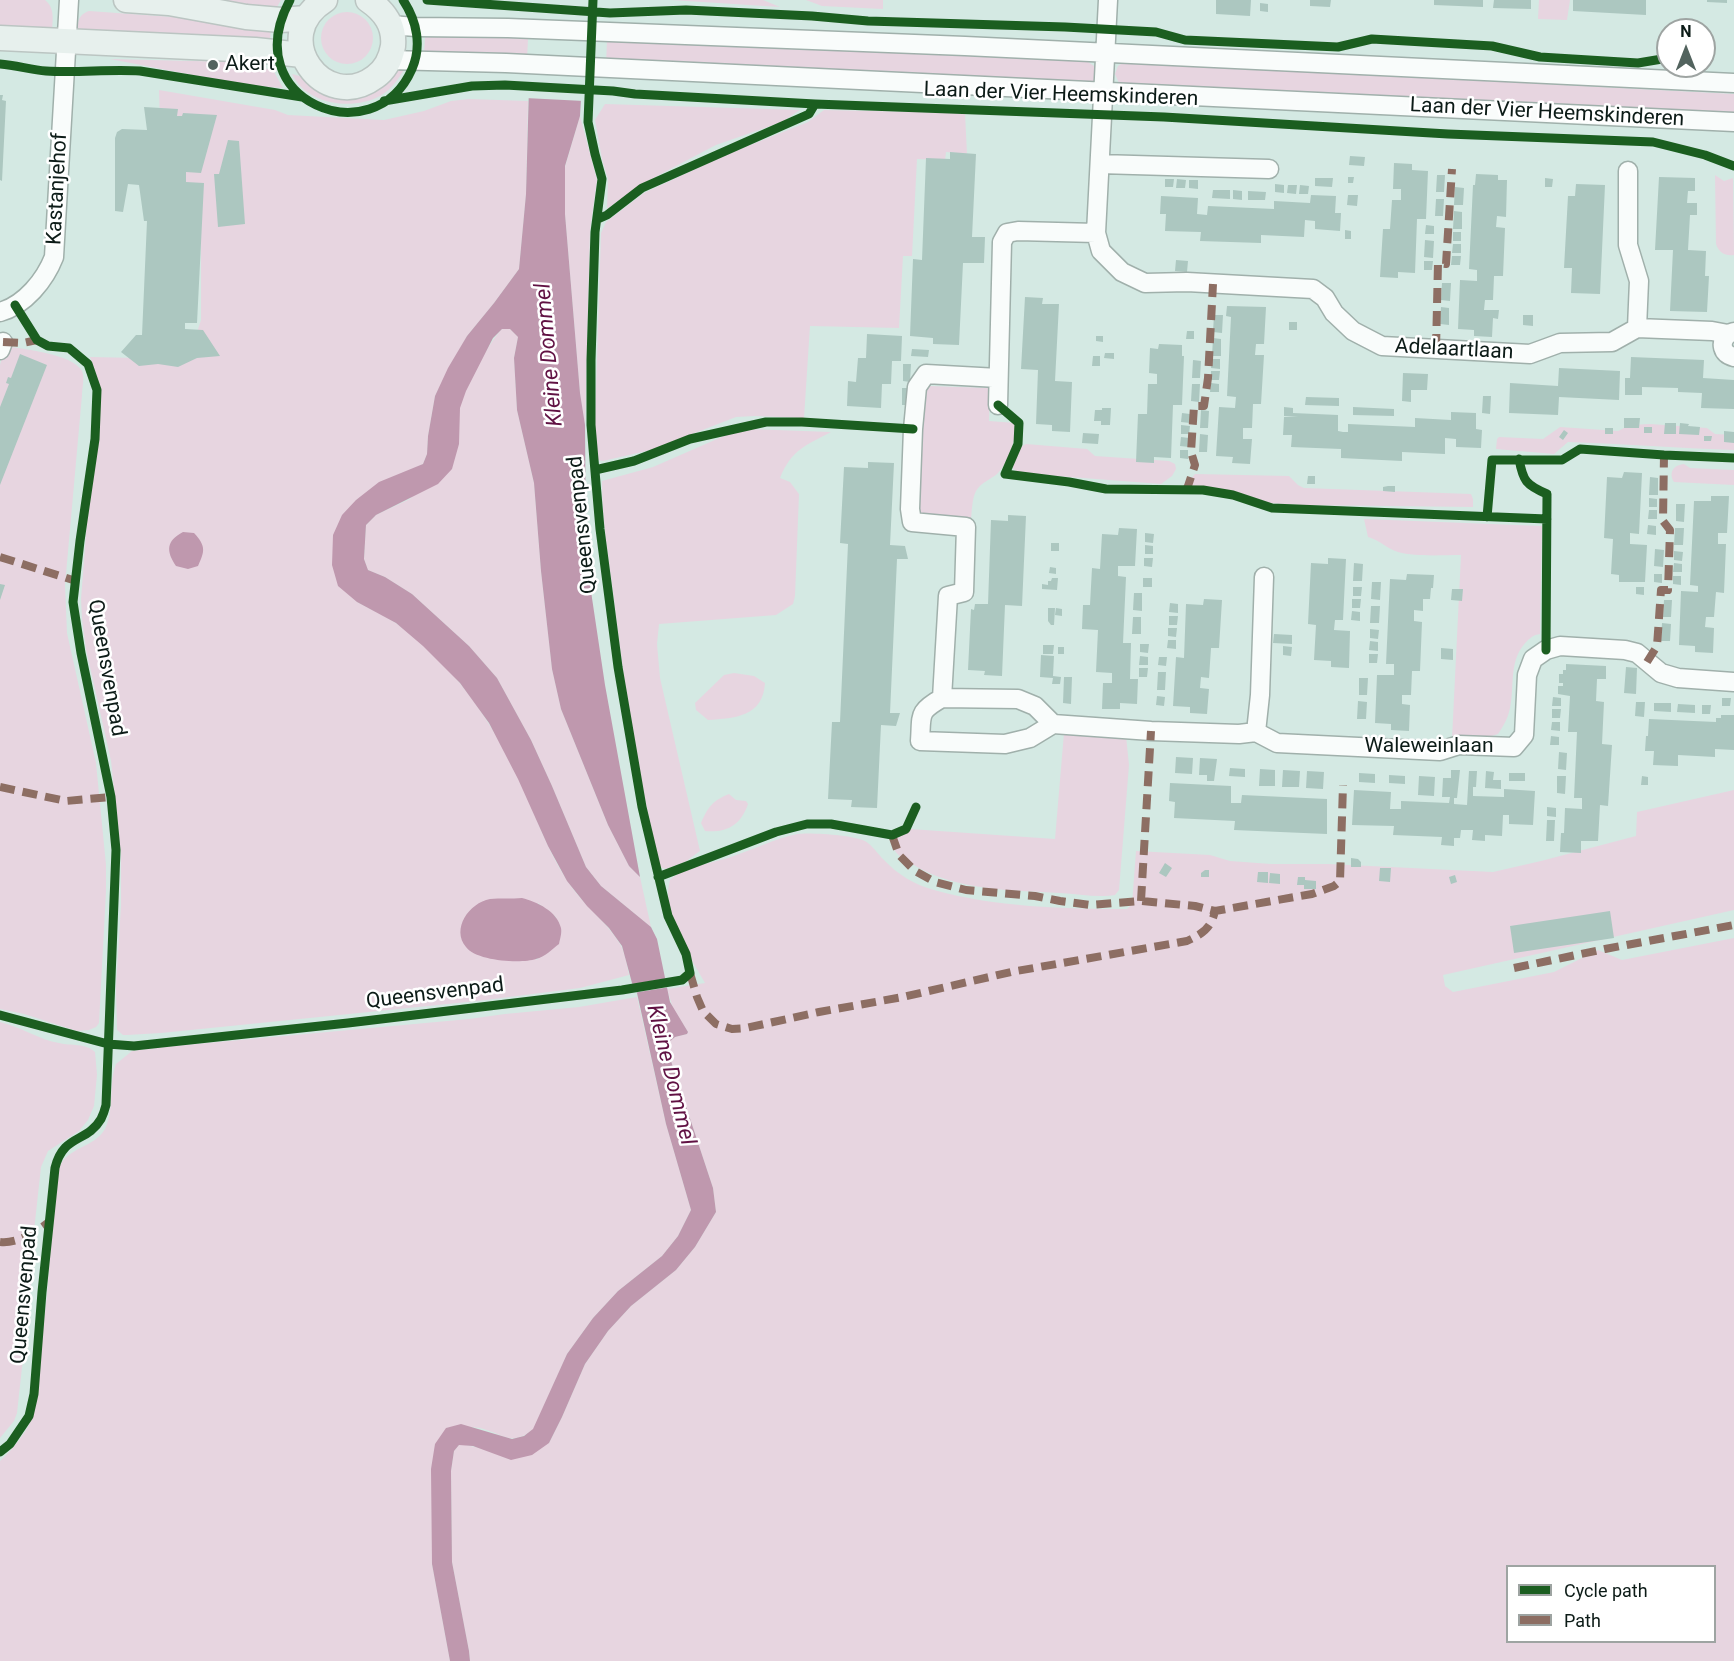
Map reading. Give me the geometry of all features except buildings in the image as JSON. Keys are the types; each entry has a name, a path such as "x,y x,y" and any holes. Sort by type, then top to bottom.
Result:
{"main road":[{"path":"126,0 169,3 246,17 281,20 306,18"},
{"path":"325,0 316,6 306,18 300,37 302,55 317,76 329,84 341,87 359,85 369,81 377,76 389,60 393,40 390,25 379,7 368,0"},
{"path":"0,38 255,50 302,55"}],"street":[{"name":"Kastanjehof","path":"0,312 15,305 36,286 49,270 54,257 69,0"},
{"name":"Adelaartlaan","path":"1108,0 1096,233 1101,251 1122,272 1145,283 1187,282 1313,289 1325,298 1334,313 1353,331 1382,346 1530,354 1560,343 1612,342 1637,328"},
{"name":"Laan der Vier Heemskinderen","path":"390,25 1105,53 1734,83"},
{"name":"Laan der Vier Heemskinderen","path":"389,60 506,63 1734,122"},
{"path":"1100,164 1269,169"},
{"path":"1628,171 1628,245 1640,281 1637,328 1731,333"},
{"path":"998,405 1002,242 1007,233 1018,231 1096,233"},
{"path":"1731,333 1724,338 1723,348 1725,353 1734,357"},
{"path":"942,698 948,596 964,592 966,527 912,522 910,509 917,387 926,374 998,378"},
{"path":"1256,732 1260,695 1264,577"},
{"name":"Waleweinlaan","path":"1053,724 1151,731 1239,734 1256,732 1276,743 1440,751 1459,745 1514,747 1524,735 1527,675 1533,659 1546,650 1560,646 1625,650 1637,653 1661,673 1678,678 1734,682"},
{"path":"942,698 1018,699 1035,706 1053,724 1030,738 1005,744 920,741 922,715 925,708 942,698"}],"shaded area":[{"path":"0,0 45,0 52,11 52,34 0,33"},
{"path":"192,0 281,0 273,14"},
{"path":"671,0 763,0 780,7"},
{"path":"806,0 883,0 883,9 822,6"},
{"path":"1539,0 1570,0 1567,20 1538,19"},
{"path":"89,11 271,24 270,45 77,35 80,17"},
{"path":"347,12 357,14 365,20 371,28 373,38 371,48 365,56 357,62 347,64 337,62 329,56 323,48 321,38 323,28 329,20 337,14"},
{"path":"425,37 531,37 583,63 424,54"},
{"path":"607,40 1060,58 1088,62 1094,66 1095,75 1092,84 606,65"},
{"path":"110,59 234,62 273,70 283,88 244,85"},
{"path":"1124,62 1734,94 1734,114 1127,87 1119,83 1115,74 1118,66"},
{"path":"408,64 389,90 369,101 357,103 344,104 319,99 308,93 292,74 325,87"},
{"path":"159,90 275,110 288,115 384,120 424,111 451,101 469,99 528,101 526,194 519,269 467,336 435,396 427,454 423,464 356,500 357,602 392,621 417,639 468,693 508,757 547,845 561,870 574,890 620,944 629,975 580,988 478,1001 161,1033 123,1035 117,1030 116,988 121,905 121,854 111,761 86,649 81,599 97,392 96,374 90,357 188,359 201,320 201,184 184,184 160,124","holes":["538,903 556,917 559,943 536,960"]},
{"path":"605,104 800,110 782,122 716,145 640,185 607,209 608,179 595,120"},
{"path":"824,110 965,113 967,154 946,152 945,160 917,159 912,256 903,256 899,328 810,326 804,418 736,417 651,450 603,461 598,460 595,425 601,233 606,222 644,193 728,154 808,122"},
{"path":"580,116 597,180 590,230 585,425 580,393 565,214 565,167"},
{"path":"1715,175 1724,181 1733,178 1734,255 1723,253 1716,244"},
{"path":"502,329 510,329 518,337 514,358 517,410 534,483 552,669 561,709 608,825 629,866 640,877 651,927 601,886 586,867 531,740 497,678 469,646 412,594 385,577 368,570 364,559 366,525 376,515 410,499 459,444 460,406 484,355"},
{"path":"5,346 47,353 69,360 77,365 83,376 65,585 67,633 96,763 106,865 99,1023 89,1030 77,1031 0,1009 0,365"},
{"path":"929,386 990,388 989,421 1016,423 1009,456 998,473 976,491 971,519 922,517 917,510 923,390"},
{"path":"1630,425 1707,428 1715,434 1734,435 1734,450 1568,442 1554,454 1496,449 1499,437 1543,439 1560,427 1618,431"},
{"path":"748,429 831,432 800,449 789,461 780,478 790,482 799,494 793,604 776,615 659,624 657,644 660,678 700,851 685,862 666,869 660,867 657,855 632,728 606,540 602,481 653,467 733,432"},
{"path":"1026,444 1087,449 1095,456 1169,461 1175,464 1176,469 1172,476 1161,484 1018,473 1013,468 1014,461 1018,451"},
{"path":"1684,464 1690,468 1734,470 1734,485 1674,482 1673,470"},
{"path":"1195,474 1289,476 1304,488 1471,494 1473,507 1300,505 1253,502 1232,491 1190,486 1190,480"},
{"path":"1364,519 1542,526 1540,634 1528,640 1517,655 1509,712 1498,734 1485,738 1452,739 1461,555 1421,555 1394,551 1368,537"},
{"path":"734,673 754,676 765,683 759,703 746,714 708,720 696,710 695,703 724,675"},
{"path":"1064,733 1126,736 1129,765 1119,890 1115,895 1095,896 984,888 929,873 905,860 894,850 891,842 910,829 1055,839"},
{"path":"1734,790 1734,910 1443,975 1445,986 1453,992 1554,972 1598,950 1622,960 1734,938 1734,1661 470,1661 452,1562 451,1471 454,1451 462,1444 488,1450 549,1443 585,1364 608,1331 631,1306 676,1270 695,1247 716,1212 713,1188 667,1049 667,1044 675,1037 688,1032 673,1008 667,989 705,983 678,933 669,905 670,880 676,875 690,868 728,858 789,836 803,833 831,834 865,841 889,865 913,882 957,896 1055,907 1127,909 1132,904 1136,851 1210,855 1230,861 1271,864 1329,864 1493,872 1636,836 1637,812"},
{"path":"729,794 736,800 746,801 748,804 745,811 737,822 726,829 705,831 701,823 708,809 718,799"},
{"path":"637,997 666,1124 691,1210 678,1236 662,1256 618,1291 593,1318 567,1354 534,1429 519,1437 507,1438 480,1428 446,1428 432,1564 450,1661 0,1661 0,1461 19,1440 33,1416 59,1168 68,1156 94,1140 105,1129 110,1113 112,1080 116,1064 132,1051 469,1019 579,1007"},
{"path":"0,1022 52,1041 91,1049 95,1052 97,1075 94,1106 88,1120 79,1131 48,1151 41,1167 17,1413 14,1421 0,1438"}],"water":[{"name":"Kleine Dommel","path":"531,15 582,82 580,116 565,166 565,214 580,393 585,425 586,558 605,685 640,877 629,866 608,825 561,709 552,669 534,483 517,410 514,358 518,337 510,329 502,329 493,338 466,391 460,408 459,444 452,469 438,484 376,515 366,525 364,559 368,570 385,577 412,594 469,646 497,678 531,740 586,867 601,886 651,927 657,939 670,1002 688,1032 675,1037 667,1044 667,1049 713,1188 716,1212 695,1247 676,1270 631,1306 608,1331 585,1364 549,1443 532,1455 511,1460 473,1446 459,1445 454,1451 451,1471 452,1562 470,1661 450,1661 432,1564 431,1469 435,1444 446,1428 461,1424 512,1439 524,1436 533,1429 567,1354 593,1318 618,1291 662,1256 678,1236 691,1210 666,1124 637,993 622,946 567,881 489,723 460,683 396,623 357,602 338,586 332,565 333,535 342,515 356,500 379,482 423,464 427,454 435,396 448,368 467,336 519,269 526,194"},
{"path":"183,532 194,533 203,549 198,566 188,569 176,566 169,551 173,539"},
{"path":"522,898 551,912 561,928 559,944 539,958 520,961 489,958 471,952 466,947 460,932 464,918 469,911 482,901 490,899"}],"pier":[{"path":"530,0 589,0 584,101 525,98"},
{"path":"668,978 670,987 633,993 629,985"}],"marked path":[{"path":"1436,349 1438,263 1446,264 1452,169"},
{"path":"1185,491 1195,465 1191,452 1194,406 1204,406 1208,378 1213,284"},
{"path":"3,342 23,343 37,340"},
{"path":"1647,662 1657,646 1661,590 1668,590 1670,530 1663,521 1664,455"},
{"path":"0,557 76,581"},
{"path":"1141,901 1151,731"},
{"path":"892,835 899,855 915,871 935,882 966,890 1035,896 1090,905 1141,901 1195,906 1215,911 1312,894 1334,886 1340,881 1343,785"},
{"path":"0,787 66,801 111,797"},
{"path":"690,973 703,1011 716,1024 732,1029 746,1028 903,997 1011,972 1187,941 1205,930 1215,911"},
{"path":"1514,968 1734,925"},
{"path":"0,1242 20,1239 49,1222"}],"cycle path":[{"path":"290,0 278,36 281,66 294,89 316,105 342,112 369,109 394,95 412,69 417,51 415,25 403,0"},
{"path":"427,0 610,13 686,10 868,21 1065,27 1156,32 1185,40 1338,47 1372,39 1492,46 1540,57 1638,63 1656,60"},
{"name":"Queensvenpad","path":"0,1015 108,1044 134,1046 622,990 682,980 690,973 686,954 668,916 642,807 618,667 600,529 591,425 595,232 602,179 588,122 593,0"},
{"path":"0,64 46,71 140,71 302,97"},
{"path":"384,101 472,86 505,85 815,104 1164,117 1448,134 1653,142 1705,155 1734,166"},
{"path":"598,219 607,215 642,188 809,114 815,104"},
{"name":"Queensvenpad","path":"0,1452 10,1444 29,1416 34,1394 55,1168 64,1149 95,1127 106,1105 116,850 111,797 81,653 73,602 95,439 97,390 88,364 69,348 48,346 37,340 15,305"},
{"path":"998,405 1019,423 1018,444 1005,474 1106,489 1203,490 1233,495 1272,508 1547,519"},
{"name":"Queensvenpad","path":"595,470 634,461 690,439 766,422 913,429"},
{"path":"1487,517 1492,460 1562,460 1580,449 1734,458"},
{"path":"1519,459 1524,477 1530,485 1547,494 1546,650"},
{"path":"658,877 776,832 807,824 831,824 892,835 906,829 916,807"}],"place":[{"name":"Akert","path":"213,65"}]}
